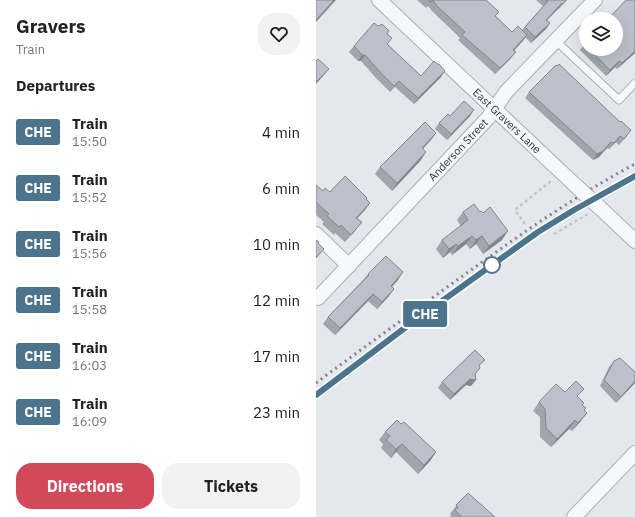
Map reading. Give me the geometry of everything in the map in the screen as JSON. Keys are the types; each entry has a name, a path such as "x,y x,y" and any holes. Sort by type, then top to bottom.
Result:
{"street":[{"name":"East Gravers Lane","path":"379,0 575,185 594,211 635,241"},
{"name":"Anderson Street","path":"318,298 488,118 506,92 595,0"},
{"path":"316,234 349,266"},
{"path":"574,517 635,453"}],"lane":[{"path":"556,41 619,100 635,83"}],"path":[{"path":"525,224 515,210 552,181"},
{"path":"554,234 594,211"}],"building":[{"path":"316,0 334,0 316,20"},
{"path":"433,0 486,0 499,12 495,16 512,32 518,26 527,35 513,50 516,52 500,68 462,35 465,32 436,5"},
{"path":"546,0 566,0 546,20 550,23 535,37 525,27 548,1"},
{"path":"626,0 635,0 635,51 622,63 619,61 610,70 596,56 623,56 623,12 615,12"},
{"path":"374,23 378,26 382,24 389,31 387,34 392,38 387,44 421,76 434,61 445,71 418,98 399,81 394,86 365,55 362,55 354,46"},
{"path":"318,59 329,69 316,82 316,61"},
{"path":"559,64 620,122 621,121 631,130 624,139 620,136 614,143 611,142 603,151 597,154 529,92 556,65 557,66"},
{"path":"464,101 474,110 451,134 439,123 448,114 450,116"},
{"path":"425,122 436,133 422,148 426,152 397,183 380,167"},
{"path":"345,176 370,203 356,218 362,222 351,235 341,225 339,227 327,216 329,214 316,202 316,185 323,191 325,188 330,192"},
{"path":"474,204 480,212 481,211 483,213 490,207 508,231 489,246 482,236 476,240 472,236 458,246 456,244 449,249 442,240 468,220 463,212"},
{"path":"316,240 324,249 316,258"},
{"path":"386,256 403,272 391,286 394,289 382,302 373,294 340,328 328,317"},
{"path":"475,350 485,360 479,365 480,368 475,374 476,380 470,379 454,394 442,382"},
{"path":"620,358 635,372 635,381 621,397 604,380 614,361"},
{"path":"576,381 584,389 577,396 584,403 582,405 586,408 584,410 587,413 578,423 575,420 557,439 546,428 545,409 539,402 556,384 565,392"},
{"path":"397,420 401,424 404,422 436,452 424,465 402,444 396,449 386,440 390,436 385,432"},
{"path":"468,493 495,517 462,517 455,510 458,507 456,505"}],"railway":[{"path":"316,383 450,285 563,206 635,164"},
{"path":"316,395 538,232 574,209 635,176"}],"train":[{"name":"CHE","path":"316,395 410,324 538,232 556,220 635,176"}]}
